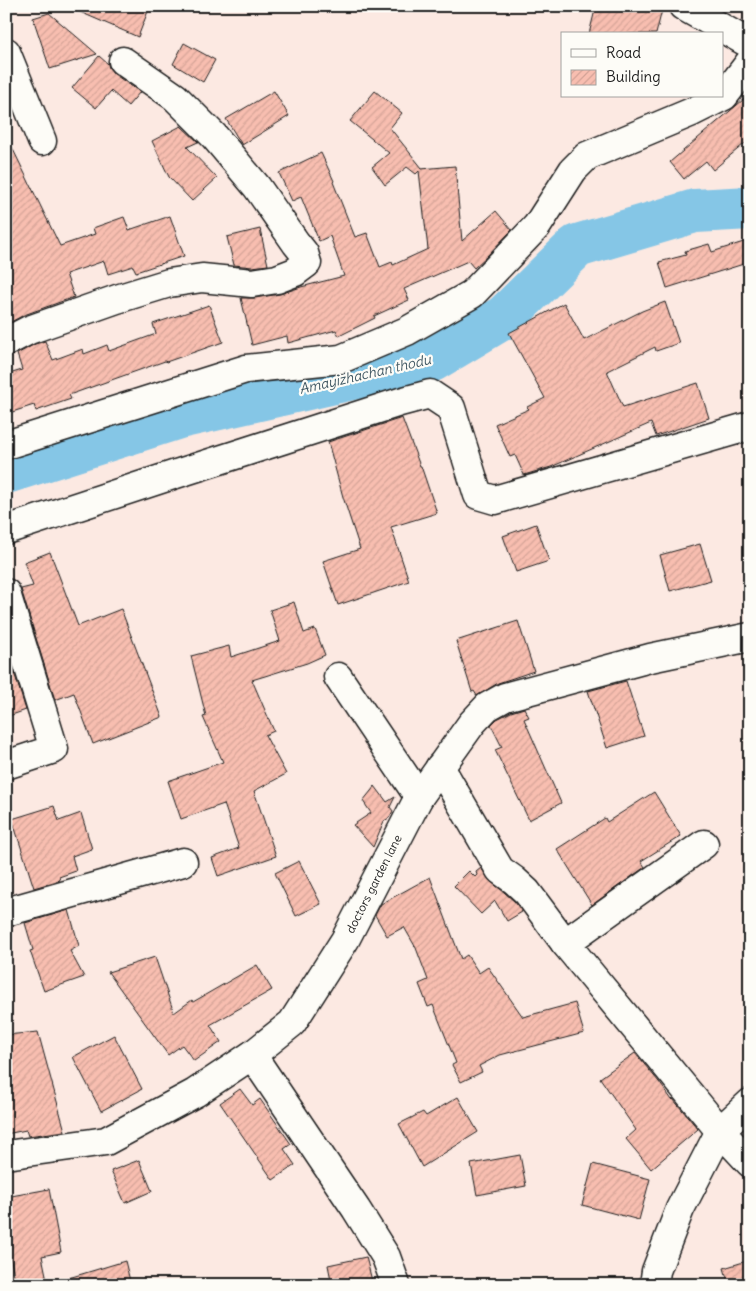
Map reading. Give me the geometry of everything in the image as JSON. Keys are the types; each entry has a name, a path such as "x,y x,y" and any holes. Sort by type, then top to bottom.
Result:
{"street":[{"path":"683,6 750,44"},
{"path":"6,52 42,140"},
{"path":"6,342 29,330 169,283 202,278 252,283 277,279 296,272 308,263 304,253 263,194 214,136 175,96 122,61"},
{"path":"724,96 750,62"},
{"path":"6,445 246,369 341,359 407,331 472,294 537,226 573,170 587,156 692,112 720,98"},
{"path":"6,530 185,471 430,394 451,408 478,495 495,500 750,426"},
{"path":"6,593 54,749 6,766"},
{"name":"doctors garden lane","path":"6,1155 106,1141 195,1093 252,1054 292,1023 345,940 419,797 472,723 487,707 505,697 650,658 750,637"},
{"path":"338,677 419,797"},
{"path":"440,767 500,870 526,892 565,944 720,1131 750,1163"},
{"path":"565,944 704,844"},
{"path":"6,912 183,862"},
{"path":"252,1054 386,1257 396,1285"},
{"path":"654,1285 656,1271 680,1208 720,1131 750,1103"}],"building":[{"path":"66,6 150,6 138,37"},
{"path":"596,6 663,6 656,32 590,32"},
{"path":"49,13 97,54 50,69 33,18"},
{"path":"184,43 215,60 203,82 173,64"},
{"path":"99,56 108,64 114,74 140,92 128,106 111,91 96,108 72,88"},
{"path":"274,91 289,116 242,145 226,119"},
{"path":"375,91 402,113 390,128 421,169 455,166 462,241 496,211 512,230 474,268 468,261 404,289 409,300 374,316 375,318 339,336 336,330 288,343 287,336 252,345 241,298 280,294 344,276 330,236 319,241 301,197 292,201 279,173 321,153 334,181 355,237 367,233 380,267 392,262 393,265 428,249 419,171 416,174 407,167 385,185 372,167 389,153 350,121"},
{"path":"750,94 750,139 713,170 706,161 684,179 670,162"},
{"path":"181,126 198,142 187,147 217,178 192,201 169,177 152,141"},
{"path":"6,135 60,246 95,234 93,228 124,217 129,230 170,216 184,256 136,272 133,266 108,274 104,261 66,274 74,297 24,315 7,324"},
{"path":"260,229 268,265 252,267 234,265 227,237"},
{"path":"750,240 750,262 667,288 659,262 686,255 685,251 709,244 712,252"},
{"path":"665,302 679,343 656,351 655,347 607,371 623,407 698,383 709,418 656,436 651,423 551,467 524,475 515,455 510,457 495,424 529,409 527,407 545,398 509,333 564,303 584,340 642,311"},
{"path":"209,305 223,342 69,395 71,399 36,411 34,405 6,414 6,375 22,370 17,354 35,344 45,341 53,360 83,349 84,354 107,345 109,351 156,334 153,324"},
{"path":"402,418 437,513 391,527 409,581 338,605 323,561 360,549 328,442"},
{"path":"536,524 549,561 516,572 503,536"},
{"path":"700,544 711,580 670,591 660,555"},
{"path":"50,552 78,626 121,609 162,717 93,744 74,693 55,700 21,589 33,586 24,562"},
{"path":"294,602 304,633 315,629 325,655 307,663 252,680 274,731 265,735 286,774 254,791 276,856 218,876 212,858 239,848 224,804 181,819 168,781 223,762 203,717 206,716 191,656 229,646 231,657 280,641 270,610"},
{"path":"518,621 534,671 498,683 477,696 474,691 472,692 456,641"},
{"path":"6,647 26,710 6,717"},
{"path":"626,681 644,736 607,748 588,691"},
{"path":"524,708 529,717 524,719 561,803 529,820 495,750 502,747 491,725 497,719"},
{"path":"375,786 387,802 395,797 390,807 393,811 389,818 384,821 373,847 353,825 371,813 363,801"},
{"path":"654,792 681,836 641,861 645,867 592,905 557,849 605,818 607,822"},
{"path":"54,806 59,821 81,813 92,849 72,856 76,871 59,877 60,880 34,888 12,819"},
{"path":"299,861 321,904 296,916 275,873"},
{"path":"481,868 491,882 515,902 522,912 507,921 495,901 481,914 454,886 469,871 475,877 477,875 476,872"},
{"path":"430,877 461,959 467,955 479,973 488,967 523,1017 575,1003 584,1033 500,1055 479,1066 482,1072 461,1082 452,1065 456,1063 433,1005 428,1007 419,984 428,980 416,948 404,927 387,936 375,915 381,904"},
{"path":"69,910 79,946 70,951 84,977 44,991 30,951 33,950 25,923"},
{"path":"155,957 174,1013 192,1000 193,1002 257,965 272,990 210,1025 221,1042 194,1061 182,1045 168,1055 108,972"},
{"path":"38,1032 65,1131 28,1136 26,1130 6,1134 6,1035"},
{"path":"114,1035 142,1089 101,1111 73,1057"},
{"path":"635,1053 672,1100 698,1129 651,1169 626,1139 636,1130 600,1078"},
{"path":"240,1089 252,1105 260,1099 291,1144 284,1149 295,1165 273,1180 220,1103"},
{"path":"458,1097 478,1132 422,1167 399,1124 423,1112 426,1116"},
{"path":"520,1155 526,1186 477,1195 471,1164"},
{"path":"139,1160 152,1191 125,1203 111,1171"},
{"path":"593,1164 650,1179 639,1220 582,1205"},
{"path":"49,1189 61,1252 42,1256 47,1280 16,1285 6,1236 6,1197"},
{"path":"366,1257 373,1285 332,1285 328,1265"},
{"path":"750,1260 750,1285 729,1285 724,1268"},
{"path":"125,1261 131,1285 63,1285 62,1280"}],"waterway":[{"name":"Amayizhachan thodu","path":"6,472 179,417 432,360 504,317 577,246 695,211 750,208"}]}
